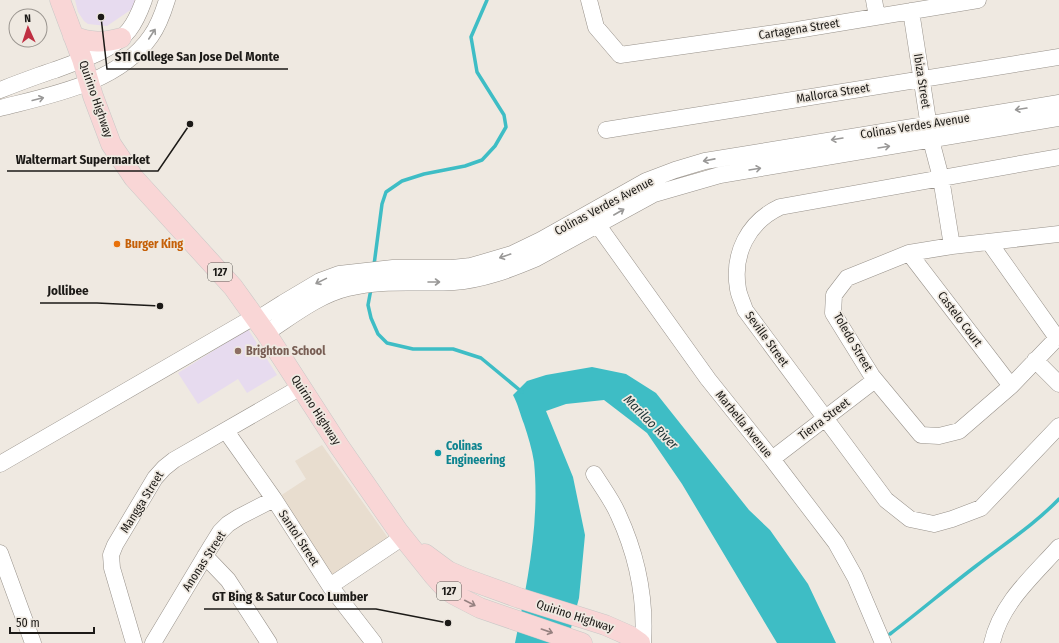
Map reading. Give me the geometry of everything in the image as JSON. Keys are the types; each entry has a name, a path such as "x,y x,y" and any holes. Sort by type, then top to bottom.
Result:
{"main road":[{"name":"Quirino Highway","path":"60,0 111,144 134,178 233,287 259,323 339,446 403,537 434,576 453,594 480,608 580,642"},
{"path":"73,36 95,42 108,42 121,38"},
{"name":"Quirino Highway","path":"403,537 448,571 475,583 518,598 605,625 620,631 641,643"}],"street":[{"path":"0,90 106,49 121,38 134,23 144,0"},
{"path":"0,108 64,92 89,82 125,63 151,37 157,27 167,0"},
{"name":"Cartagena Street","path":"589,0 596,26 620,55 797,30 911,11 943,3 978,0"},
{"path":"874,0 877,17"},
{"name":"Ibiza Street","path":"911,11 930,132 941,178 952,246"},
{"name":"Mallorca Street","path":"606,130 1059,57"},
{"name":"Colinas Verdes Avenue","path":"930,132 1059,103"},
{"name":"Colinas Verdes Avenue","path":"0,464 259,323 283,303 320,281 335,276 355,279 399,275 453,282 474,279 516,267 531,253 593,219 646,182 675,170 705,161 930,132 1059,118"},
{"name":"Seville Street","path":"1059,157 780,207 769,212 749,232 740,250 737,268 738,290 746,310 886,500 910,519 934,524 981,508 1059,426"},
{"name":"Marbella Avenue","path":"593,219 708,379 772,459 836,543 855,577 884,643"},
{"name":"Toledo Street","path":"1058,337 1011,386 959,431 939,436 921,435 875,380 833,313 834,295 847,278 909,253 952,246 1059,234"},
{"path":"989,242 1058,337"},
{"name":"Castelo Court","path":"909,253 1011,386"},
{"path":"1035,360 1059,384"},
{"name":"Tierra Street","path":"772,459 875,380"},
{"name":"Mangga Street","path":"134,643 112,568 111,555 115,545 155,478 174,460 301,387"},
{"name":"Santol Street","path":"226,431 274,499 330,586 374,643"},
{"path":"594,474 618,513 631,546 642,591 644,623 641,643"},
{"name":"Anonas Street","path":"159,640 214,541 228,524 274,499"},
{"path":"330,586 403,537"},
{"path":"992,643 999,620 1013,598 1059,547"},
{"path":"0,553 33,643"},
{"path":"205,556 228,580 269,643"}],"shaded area":[{"path":"75,0 135,0 132,9 107,26 88,24 84,21 78,12"},
{"name":"Brighton School","path":"248,329 277,375 247,393 238,379 198,404 178,373"},
{"path":"322,445 391,542 333,579 277,498 306,479 295,461"}],"water":[{"name":"Marilao River","path":"592,367 626,374 656,393 749,510 770,530 808,584 836,643 777,643 682,484 647,433 604,400 566,404 546,411 573,477 585,535 579,598 567,643 515,643 528,576 534,531 535,485 534,462 531,447 518,405 513,395 527,381 546,375"}],"waterway":[{"path":"374,265 382,204 386,192 402,181 424,174 465,166 482,160 495,146 506,127 504,115 477,72 471,37 487,0"},
{"path":"371,289 368,305 371,318 378,334 387,343 413,349 453,349 481,358 522,392"},
{"path":"890,634 965,574 1029,526 1059,499"}],"place":[{"name":"STI College San Jose Del Monte","path":"101,17"},
{"name":"Waltermart Supermarket","path":"190,124"},
{"name":"Burger King","path":"117,244"},
{"name":"Jollibee","path":"160,306"},
{"name":"Brighton School","path":"238,351"},
{"name":"Colinas Engineering","path":"438,453"},
{"name":"GT Bing & Satur Coco Lumber","path":"448,623"}]}
